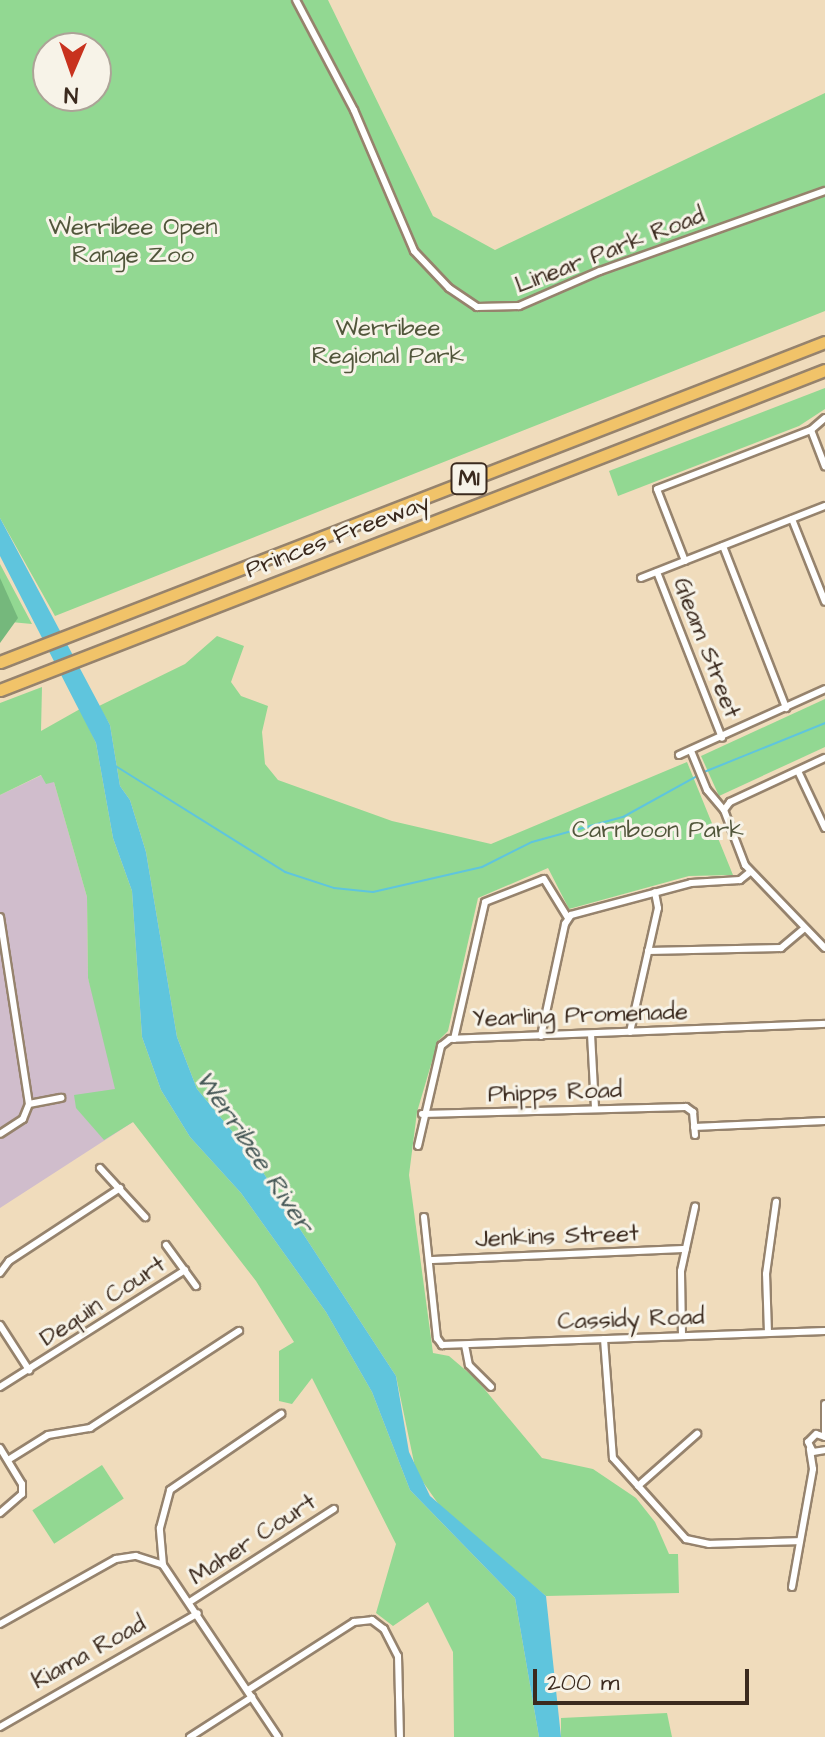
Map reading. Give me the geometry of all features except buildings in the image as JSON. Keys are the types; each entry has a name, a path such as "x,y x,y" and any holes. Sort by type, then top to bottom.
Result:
{"highway":[{"name":"Princes Freeway","path":"0,662 825,342"},
{"name":"Princes Freeway","path":"0,690 825,370"}],"street":[{"name":"Linear Park Road","path":"296,0 354,110 414,251 449,288 477,307 519,306 622,263 825,191"},
{"path":"685,561 657,489 811,430 825,418"},
{"path":"811,430 825,466"},
{"path":"641,578 825,506"},
{"path":"792,519 825,602"},
{"path":"723,546 786,708"},
{"name":"Gleam Street","path":"657,572 722,738"},
{"path":"679,755 825,689"},
{"path":"691,751 713,799 724,810 750,872 825,948"},
{"path":"724,810 730,802 825,758"},
{"path":"798,771 825,828"},
{"path":"568,918 691,883 734,881 750,872"},
{"path":"454,1039 485,902 544,879 568,918 541,1036"},
{"path":"630,1032 658,908 655,892"},
{"path":"0,917 29,1104 23,1119 0,1134"},
{"path":"648,951 781,948 805,928"},
{"name":"Yearling Promenade","path":"418,1146 422,1114 441,1046 454,1039 825,1024"},
{"path":"591,1034 595,1109"},
{"path":"29,1104 61,1098"},
{"name":"Phipps Road","path":"422,1114 690,1109 694,1127"},
{"path":"695,1135 694,1127 825,1121"},
{"path":"100,1168 145,1217"},
{"path":"0,1273 17,1256 120,1188"},
{"path":"768,1333 766,1274 776,1202"},
{"path":"682,1336 681,1271 695,1207"},
{"path":"424,1217 430,1260"},
{"name":"Dequin Court","path":"166,1245 196,1286"},
{"name":"Jenkins Street","path":"430,1260 686,1249"},
{"name":"Cassidy Road","path":"430,1260 439,1344 825,1331"},
{"name":"Dequin Court","path":"0,1387 185,1270"},
{"path":"0,1325 29,1370"},
{"path":"8,1460 48,1435 90,1428 239,1331"},
{"path":"604,1339 609,1449 638,1486 693,1543 800,1541"},
{"path":"465,1345 469,1365 491,1387"},
{"path":"792,1587 813,1469 812,1436 822,1419 825,1404"},
{"path":"278,1737 191,1601 163,1565 160,1528 170,1490 281,1414"},
{"path":"812,1436 825,1437 822,1419"},
{"path":"638,1486 697,1434"},
{"path":"0,1448 19,1475 22,1494 0,1513"},
{"path":"810,1449 824,1450 813,1469"},
{"name":"Maher Court","path":"191,1601 334,1509"},
{"path":"0,1624 116,1559 136,1556 163,1565"},
{"name":"Kiama Road","path":"0,1727 198,1613"},
{"path":"190,1737 354,1622 372,1620 384,1629 398,1656 400,1737"}],"shaded area":[{"path":"42,775 54,782 87,897 88,978 133,1122 0,1208 0,795"}],"green space":[{"name":"Werribee Regional Park","path":"0,0 328,0 433,216 495,250 825,93 825,311 55,616 0,518"},
{"path":"825,388 825,409 799,426 618,496 609,471"},
{"path":"0,564 32,624 0,621"},
{"path":"0,578 18,618 0,643"},
{"name":"Carnboon Park","path":"217,636 244,646 231,682 241,696 268,706 262,732 265,764 278,780 392,821 491,844 687,762 733,875 689,876 569,909 548,868 478,898 448,1031 438,1041 417,1112 409,1175 433,1353 449,1356 476,1379 542,1458 593,1469 636,1498 655,1522 669,1554 678,1554 679,1593 546,1596 444,1512 416,1472 396,1376 251,1154 197,1089 177,1037 146,852 130,800 120,786 110,725 99,706 185,664"},
{"path":"42,687 41,731 80,709 96,743 113,838 132,891 142,1037 161,1090 190,1137 241,1193 326,1312 372,1392 410,1490 515,1598 539,1737 454,1737 453,1652 428,1602 393,1626 376,1613 396,1544 312,1378 292,1404 279,1401 279,1351 294,1342 256,1281 133,1122 104,1140 76,1108 74,1095 115,1089 88,978 87,897 54,782 46,784 41,775 0,795 0,703"},
{"path":"825,699 825,747 719,796 701,756"},
{"path":"102,1465 124,1499 54,1544 32,1510"},
{"path":"667,1713 672,1737 561,1737 561,1718"}],"water":[{"name":"Werribee River","path":"0,518 110,725 120,786 130,800 146,852 177,1037 197,1089 251,1154 396,1376 409,1452 430,1496 546,1596 561,1737 539,1737 515,1598 410,1490 372,1392 326,1312 241,1193 190,1137 161,1090 142,1037 132,891 113,838 96,743 0,556"}],"waterway":[{"path":"704,772 825,723"},
{"path":"114,765 285,872 334,888 373,892 482,867 532,842 623,817 699,775"}],"park label":[{"name":"Werribee Open Range Zoo","path":"133,242"}]}
